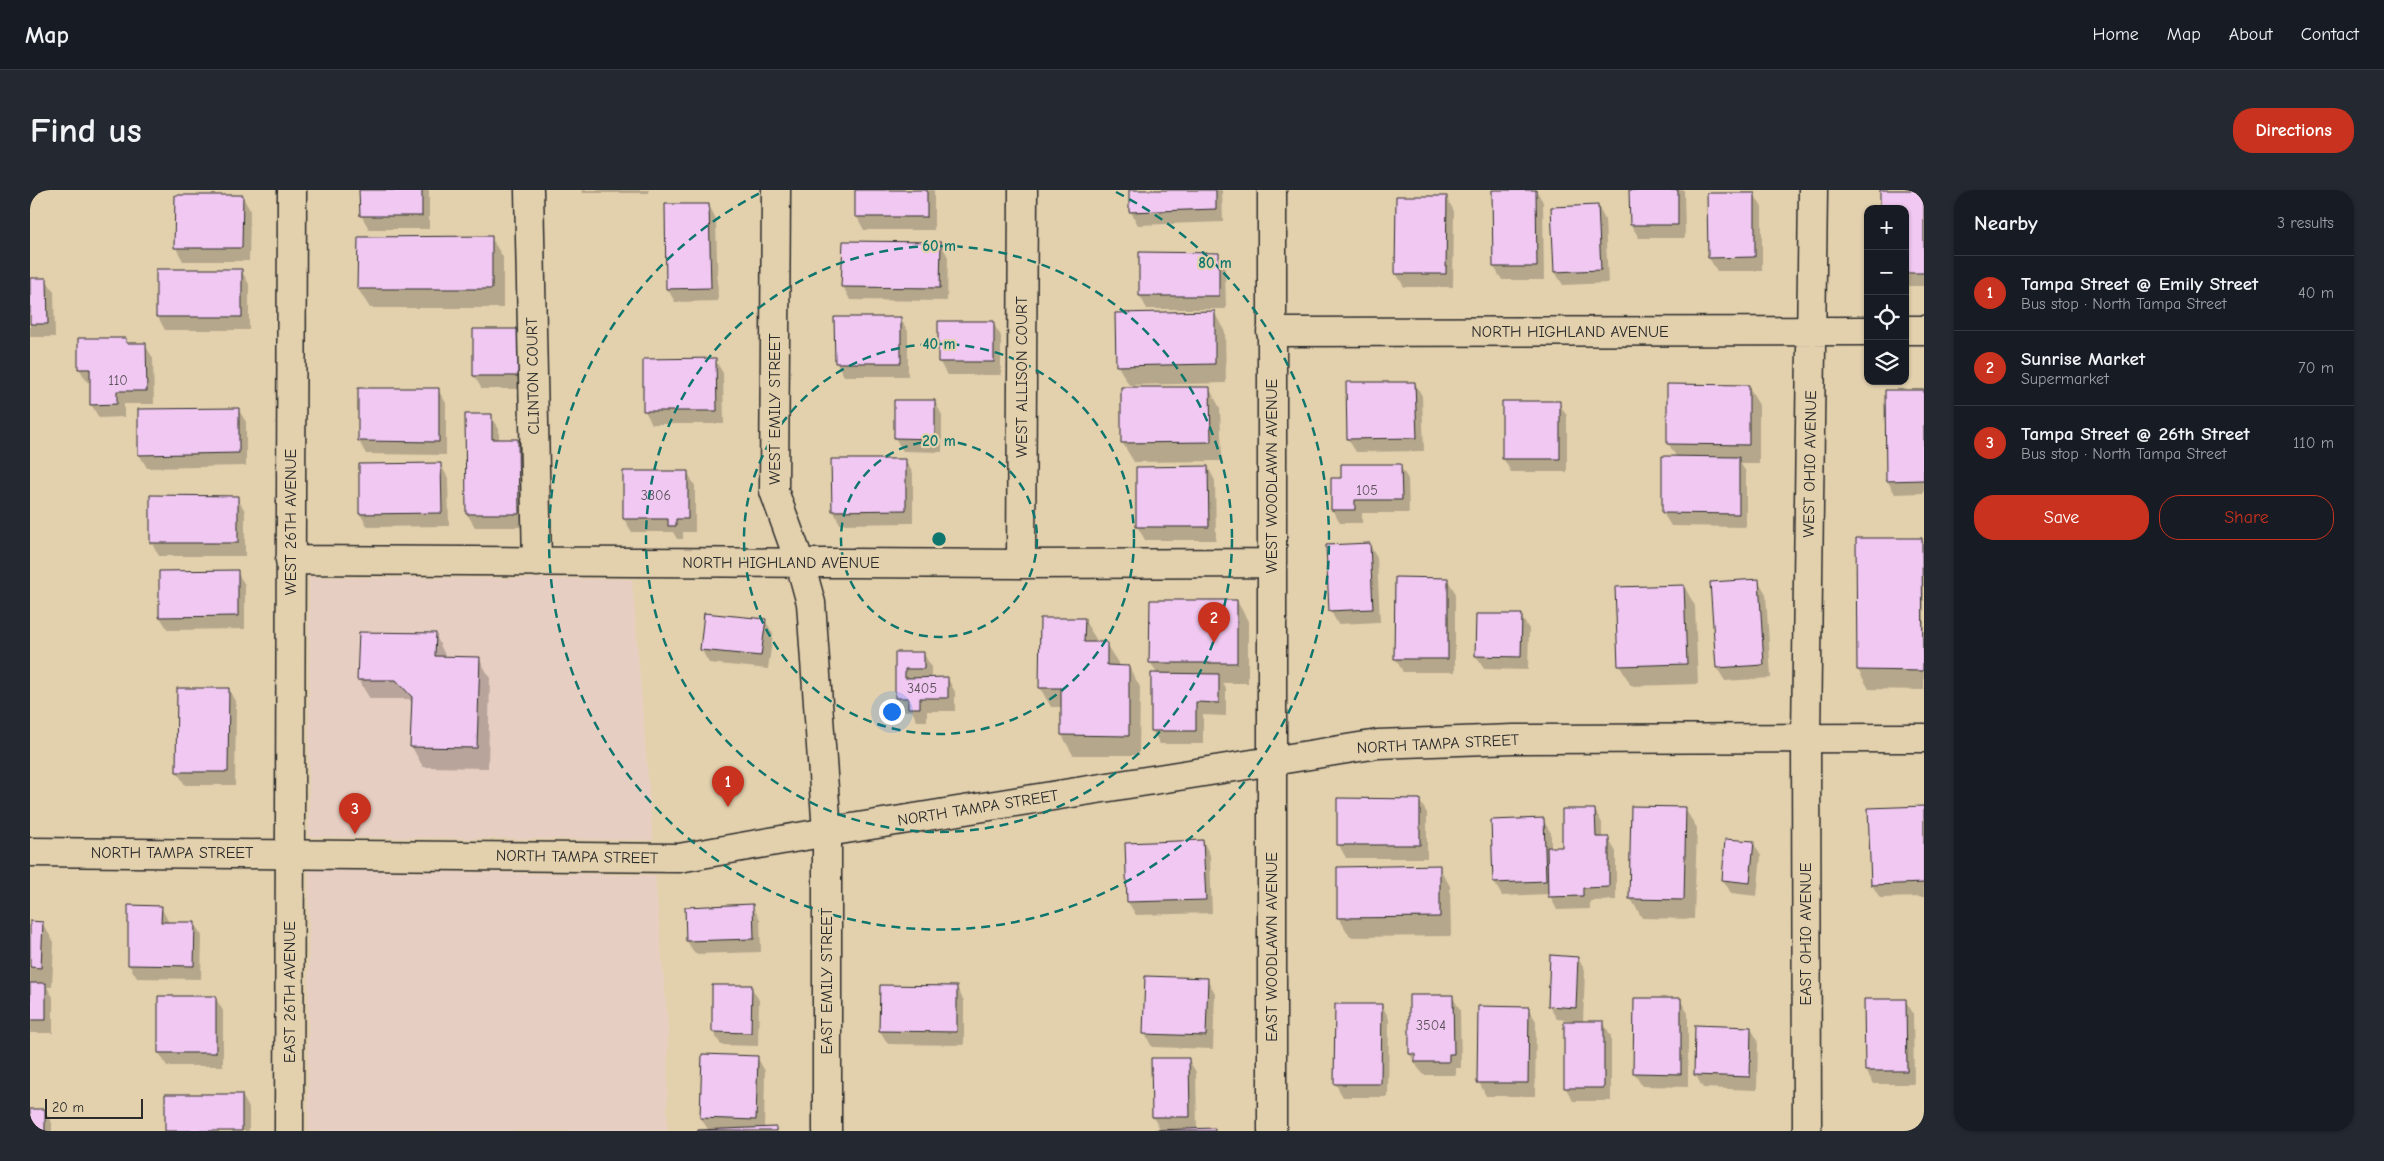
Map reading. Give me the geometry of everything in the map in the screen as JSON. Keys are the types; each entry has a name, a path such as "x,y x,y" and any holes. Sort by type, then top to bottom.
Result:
{"street":[{"name":"WEST 26TH AVENUE","path":"290,854 292,190"},
{"name":"CLINTON COURT","path":"530,190 537,562"},
{"name":"WEST EMILY STREET","path":"776,190 774,491 800,563 811,604 827,832"},
{"name":"WEST ALLISON COURT","path":"1021,564 1023,190"},
{"name":"WEST WOODLAWN AVENUE","path":"1272,190 1272,762"},
{"name":"WEST OHIO AVENUE","path":"1806,738 1813,190"},
{"path":"1909,330 1924,330"},
{"name":"NORTH HIGHLAND AVENUE","path":"1272,332 1864,331"},
{"name":"NORTH HIGHLAND AVENUE","path":"290,560 1021,564 1272,563"},
{"name":"EAST OHIO AVENUE","path":"1806,738 1806,1131"},
{"name":"NORTH TAMPA STREET","path":"30,852 679,858 827,832 1378,744 1513,739 1924,738"},
{"name":"EAST WOODLAWN AVENUE","path":"1272,762 1272,1131"},
{"name":"EAST EMILY STREET","path":"826,1131 827,832"},
{"name":"EAST 26TH AVENUE","path":"289,1131 290,854"}],"shaded area":[{"path":"309,577 632,579 653,840 309,837"},
{"path":"309,870 655,875 668,1028 667,1131 308,1131"}],"building":[{"path":"359,190 422,190 422,216 360,216"},
{"path":"855,190 927,190 927,217 855,217"},
{"path":"1129,190 1216,190 1216,209 1129,212"},
{"path":"1492,190 1536,190 1537,267 1493,267"},
{"path":"1629,190 1678,190 1678,225 1630,225"},
{"path":"1880,190 1924,190 1924,273 1909,273 1909,205 1880,205"},
{"path":"1707,193 1755,193 1755,257 1708,258"},
{"path":"175,195 243,195 242,248 174,248"},
{"path":"1396,196 1447,196 1446,274 1395,274"},
{"path":"665,204 709,204 711,288 666,289"},
{"path":"1598,205 1601,270 1554,272 1551,207"},
{"path":"492,236 492,289 357,289 358,237"},
{"path":"843,241 941,242 940,288 841,287"},
{"path":"1139,252 1219,253 1219,296 1139,296"},
{"path":"156,269 242,269 242,317 156,317"},
{"path":"30,278 47,278 48,324 30,324"},
{"path":"1215,311 1215,364 1116,366 1115,313"},
{"path":"834,317 901,317 901,363 835,363"},
{"path":"938,321 994,321 994,362 938,362"},
{"path":"473,329 520,329 520,376 473,376"},
{"path":"78,338 126,338 126,343 146,343 147,391 117,391 117,404 90,405 90,369 78,369"},
{"path":"716,358 717,411 643,411 643,359"},
{"path":"1346,382 1415,382 1417,438 1347,439"},
{"path":"1667,384 1749,385 1749,445 1667,444"},
{"path":"1121,387 1210,387 1211,442 1121,443"},
{"path":"358,388 439,388 439,442 358,441"},
{"path":"1885,390 1924,390 1924,480 1886,481"},
{"path":"894,400 935,400 935,439 894,438"},
{"path":"1502,401 1560,401 1560,459 1502,459"},
{"path":"239,408 239,453 138,455 138,409"},
{"path":"465,414 492,414 492,439 518,439 519,514 466,514"},
{"path":"1662,456 1739,457 1739,514 1662,513"},
{"path":"831,459 906,459 906,510 832,511"},
{"path":"441,463 442,513 359,514 359,464"},
{"path":"1341,464 1401,464 1402,500 1355,500 1355,510 1331,510 1331,478 1341,478"},
{"path":"1208,466 1209,527 1136,527 1136,467"},
{"path":"623,471 688,471 688,519 676,519 676,526 668,526 668,519 623,519"},
{"path":"150,495 238,496 238,543 150,543"},
{"path":"1856,538 1922,538 1923,671 1857,670"},
{"path":"1370,543 1373,609 1329,611 1326,545"},
{"path":"238,570 238,616 159,617 159,571"},
{"path":"1395,577 1448,578 1448,659 1394,659"},
{"path":"1759,579 1764,665 1716,668 1710,582"},
{"path":"1684,585 1687,664 1618,666 1615,587"},
{"path":"1150,600 1237,600 1237,663 1149,663"},
{"path":"704,613 766,619 761,656 700,650"},
{"path":"1476,614 1522,614 1521,657 1475,656"},
{"path":"1040,618 1085,618 1084,642 1107,642 1107,665 1129,666 1129,736 1061,735 1061,688 1039,688"},
{"path":"359,632 436,633 435,656 480,657 477,748 410,747 412,697 396,680 357,680"},
{"path":"895,652 924,652 924,669 905,669 905,678 948,677 948,698 920,698 920,708 908,708 908,698 895,698"},
{"path":"1151,673 1219,674 1219,703 1196,702 1196,731 1151,731"},
{"path":"177,688 229,688 228,772 176,772"},
{"path":"1337,798 1420,799 1420,845 1337,845"},
{"path":"1631,806 1686,807 1684,900 1629,899"},
{"path":"1924,806 1924,883 1871,885 1868,808"},
{"path":"1562,809 1595,809 1596,837 1609,837 1609,887 1583,888 1583,896 1548,897 1547,847 1562,847"},
{"path":"1544,818 1546,881 1493,883 1491,820"},
{"path":"1725,839 1754,841 1750,883 1722,880"},
{"path":"1203,840 1206,900 1127,902 1125,843"},
{"path":"1440,865 1440,917 1337,918 1337,867"},
{"path":"753,904 754,939 686,941 685,907"},
{"path":"128,905 162,906 161,922 195,922 194,966 128,965"},
{"path":"30,921 43,922 41,968 30,967"},
{"path":"1550,955 1578,957 1576,1008 1548,1006"},
{"path":"1145,976 1208,978 1206,1036 1143,1034"},
{"path":"30,983 46,983 46,1020 30,1020"},
{"path":"712,985 752,985 751,1033 712,1032"},
{"path":"880,985 957,986 957,1032 879,1031"},
{"path":"1409,995 1453,995 1454,1054 1449,1054 1449,1062 1415,1062 1415,1054 1409,1054"},
{"path":"158,996 216,996 216,1053 158,1053"},
{"path":"1634,998 1681,998 1681,1074 1633,1073"},
{"path":"1864,999 1906,999 1907,1071 1865,1071"},
{"path":"1335,1004 1382,1004 1381,1084 1334,1084"},
{"path":"1478,1006 1529,1007 1528,1083 1477,1083"},
{"path":"1564,1021 1604,1021 1604,1088 1564,1088"},
{"path":"1695,1025 1751,1027 1750,1077 1694,1075"},
{"path":"702,1054 758,1056 756,1120 700,1118"},
{"path":"1151,1058 1189,1058 1190,1117 1152,1117"},
{"path":"165,1094 242,1094 242,1131 165,1131"},
{"path":"30,1109 45,1109 45,1131 30,1131"},
{"path":"776,1127 776,1131 697,1130"},
{"path":"1215,1128 1215,1131 1155,1131 1155,1130"}],"place":[{"name":"Sunrise Market","path":"1214,643"},
{"name":"Tampa Street @ Emily Street","path":"728,807"},
{"name":"Tampa Street @ 26th Street","path":"355,834"}]}
